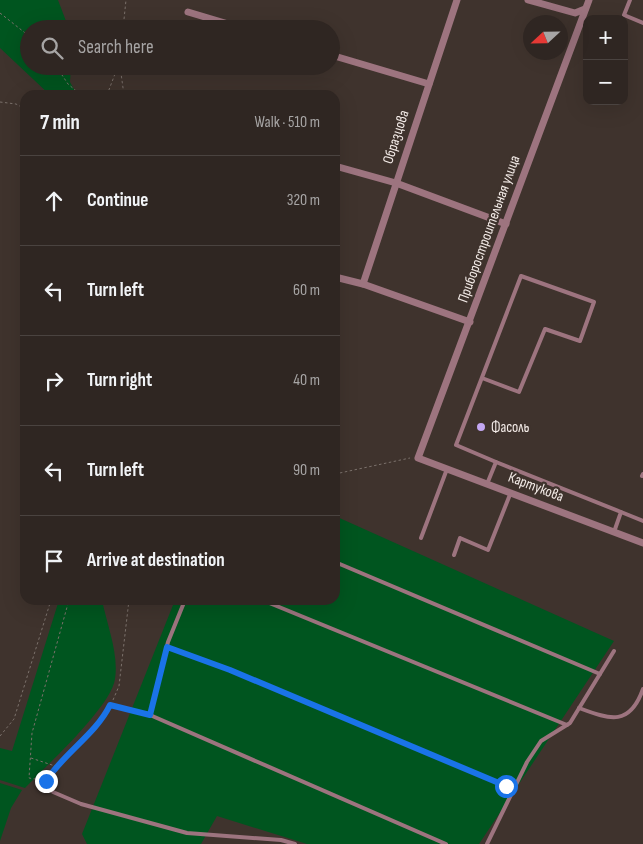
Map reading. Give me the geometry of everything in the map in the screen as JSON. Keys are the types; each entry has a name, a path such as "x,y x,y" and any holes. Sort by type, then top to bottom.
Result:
{"street":[{"name":"Образцова","path":"363,284 458,0"},
{"path":"528,0 575,13 585,9"},
{"name":"Приборостроительная улица","path":"418,458 589,0"},
{"path":"188,12 215,20"},
{"path":"340,58 429,84"},
{"path":"340,167 396,183 506,224"},
{"path":"340,278 363,284 470,322"},
{"name":"Картукова","path":"418,458 643,544"}],"lane":[{"path":"630,0 624,16 643,23"},
{"path":"482,378 520,392 545,329 580,341 594,302 521,276 482,378 456,446 643,521"},
{"path":"487,484 496,462"},
{"path":"421,538 447,469"},
{"path":"454,555 460,538 488,550 511,492"},
{"path":"614,532 621,512"},
{"path":"340,564 600,674"},
{"path":"150,715 167,647 183,605"},
{"path":"274,605 567,725"},
{"path":"167,647 230,670 513,789"},
{"path":"487,844 513,789 542,741 570,723 614,651"},
{"path":"579,708 603,717 621,717 633,711 643,689"},
{"path":"110,705 150,715 446,844"},
{"path":"46,781 53,792 81,804 187,833 280,840 296,844"}],"path":[{"path":"124,20 126,0"},
{"path":"0,13 20,29"},
{"path":"62,75 75,90"},
{"path":"109,90 115,75"},
{"path":"121,75 123,90"},
{"path":"0,102 20,106"},
{"path":"340,473 378,466 401,459 418,458"},
{"path":"0,736 14,719 49,605"},
{"path":"68,605 32,733 29,778 46,781 56,766 105,716 119,686 128,605"},
{"path":"30,758 56,766"}],"green space":[{"path":"0,0 58,0 66,20 20,20 20,67 0,48"},
{"path":"29,75 70,75 70,82 74,90 45,90"},
{"path":"340,518 614,641 479,844 307,844 217,816 201,844 87,844 82,834 173,605 340,605"},
{"path":"57,605 103,605 114,650 116,669 111,691 91,720 25,788 0,780 0,748 12,751"},
{"path":"0,783 22,790 11,808 0,841"}],"place":[{"name":"Фасоль","path":"481,427"}],"route":[{"path":"46,781 56,766 105,716 110,705 150,715 167,647 230,670 506,786"}]}
